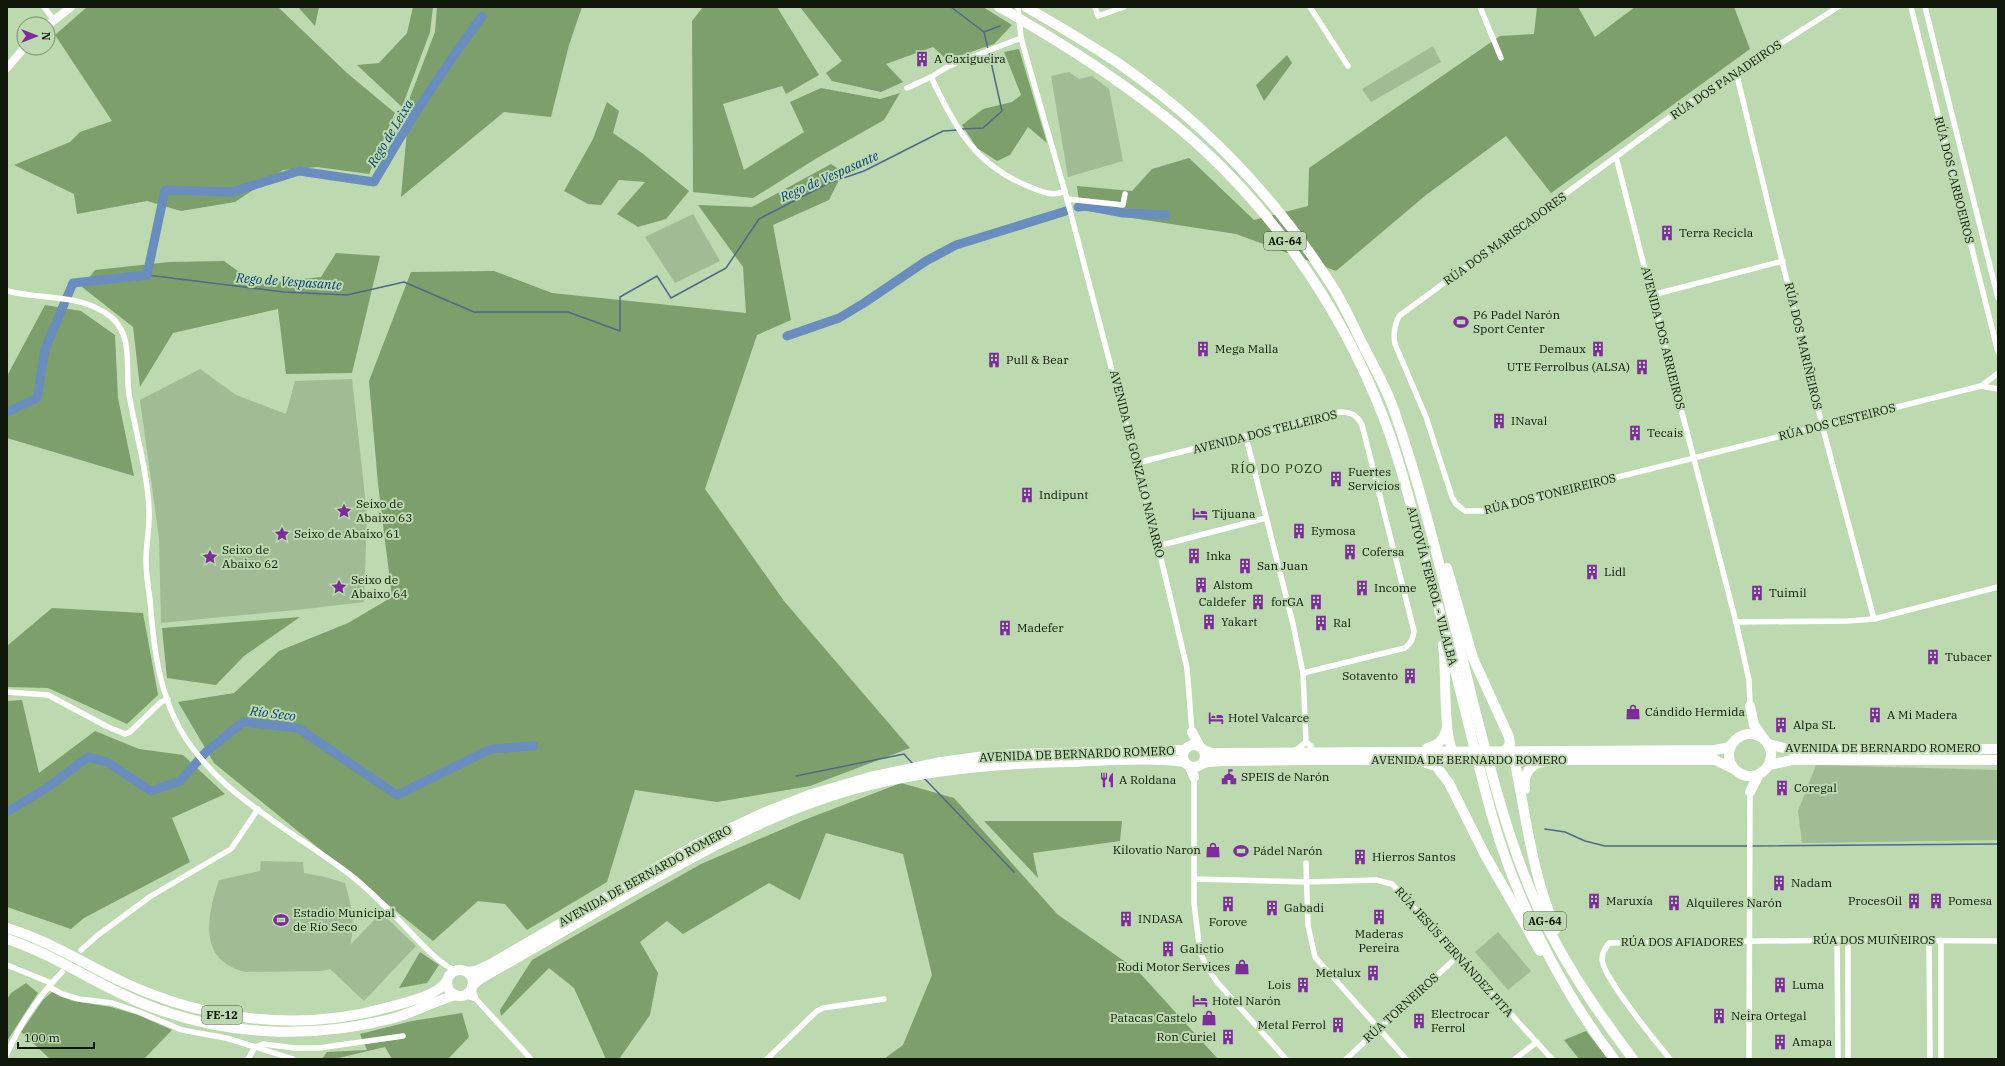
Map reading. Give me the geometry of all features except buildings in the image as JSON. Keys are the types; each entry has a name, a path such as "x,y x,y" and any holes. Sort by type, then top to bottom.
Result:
{"highway":[{"name":"AUTOVÍA FERROL - VILALBA","path":"998,7 1073,51 1120,83 1165,117 1207,154 1246,193 1269,220 1320,291 1358,358 1396,449 1431,580 1478,741"},
{"name":"AUTOVÍA FERROL - VILALBA","path":"1026,7 1100,52 1151,87 1197,125 1267,196 1303,243 1336,292 1395,411 1421,493 1485,769 1492,817 1514,880 1541,940 1586,1018 1614,1059"},
{"path":"1395,411 1411,451 1427,499 1474,658 1505,726 1510,744 1502,754"},
{"path":"1431,580 1444,650 1448,726 1456,756 1447,772 1449,783"},
{"path":"1740,736 1750,715 1750,706"},
{"path":"1750,706 1754,725 1766,742 1771,755 1768,765 1759,774 1750,792"},
{"path":"1406,756 1438,745 1443,740 1448,726"},
{"path":"1505,726 1519,744 1528,748 1562,756"},
{"path":"1192,732 1194,748"},
{"path":"1750,792 1728,759 1730,747 1733,741 1740,736 1753,734 1766,742"},
{"name":"AVENIDA DE BERNARDO ROMERO","path":"1766,742 1792,750 1998,749"},
{"name":"AVENIDA DE BERNARDO ROMERO","path":"1502,754 1514,760 1562,756 1715,750 1730,747"},
{"path":"1194,748 1182,758 1194,765"},
{"path":"1194,748 1205,755 1194,765 1194,777"},
{"name":"AVENIDA DE BERNARDO ROMERO","path":"467,972 475,971 489,965 698,844 763,813 820,792 870,777 941,762 1015,754 1194,748 1212,753 1308,751 1406,756 1502,754 1715,760 1737,772"},
{"name":"AVENIDA DE BERNARDO ROMERO","path":"466,990 480,979 711,846 815,802 867,786 943,771 1015,763 1127,761 1194,765 1208,762 1308,751"},
{"path":"1406,756 1436,766 1449,783 1485,855 1549,968 1586,1018"},
{"path":"1530,838 1525,776 1530,768 1538,763 1562,756"},
{"path":"1514,760 1530,838 1549,914 1578,980"},
{"name":"AVENIDA DE BERNARDO ROMERO","path":"1768,765 1792,760 1998,760"},
{"name":"AUTOVÍA FERROL - VILALBA","path":"1485,769 1530,888 1552,935 1606,1024 1633,1059"},
{"path":"1737,772 1753,776 1759,774"},
{"name":"FE-12","path":"7,928 64,952 124,983 156,997 188,1008 252,1019 312,1020 353,1015 412,1000 438,990 451,976"},
{"name":"FE-12","path":"7,938 46,954 144,1004 178,1016 244,1030 306,1032 367,1025 421,1009 466,990"},
{"path":"467,972 472,978 466,990 450,991 451,976 467,972"}],"street":[{"path":"56,18 71,7"},
{"name":"AVENIDA DE GONZALO NAVARRO","path":"1018,7 1021,38 1065,191 1158,546 1187,668 1192,732"},
{"path":"1095,7 1098,16 1124,7"},
{"path":"1310,7 1348,66"},
{"path":"1480,7 1501,58"},
{"name":"RÚA DOS PANADEIROS","path":"1616,157 1700,95 1838,7"},
{"name":"RÚA DOS CARBOEIROS","path":"1911,7 1998,352"},
{"name":"RÚA DOS CARBOEIROS","path":"1925,7 1998,298"},
{"path":"907,88 931,77 949,66 1021,38"},
{"path":"7,68 17,56"},
{"name":"RÚA DOS MARIÑEIROS","path":"1736,72 1822,425 1874,619"},
{"path":"931,77 956,126 979,156 1001,172 1025,185 1053,194 1065,191"},
{"name":"AVENIDA DOS ARRIEIROS","path":"1616,157 1736,622 1749,680 1750,706"},
{"name":"RÚA DOS MARISCADORES","path":"1396,322 1399,316 1410,307 1616,157"},
{"path":"1067,199 1123,205 1125,194"},
{"path":"1652,295 1783,261"},
{"path":"7,291 66,299 89,305 109,316 117,323 126,339 129,391 149,509 146,558 153,643 173,714 186,740 203,763 258,809 353,878 395,916 445,966 451,976"},
{"name":"RÚA DOS TONEIREIROS","path":"1396,322 1393,334 1395,344 1426,417 1452,497 1456,504 1465,511 1483,511 1694,459"},
{"path":"1997,373 1998,385"},
{"name":"RÚA DOS CESTEIROS","path":"1980,386 1997,373"},
{"name":"RÚA DOS CESTEIROS","path":"1694,459 1822,425 1980,386 1998,389"},
{"name":"AVENIDA DOS TELLEIROS","path":"1137,463 1246,437 1340,412 1349,412 1358,418 1362,425 1409,609 1414,631 1413,638 1410,644 1404,648 1303,673"},
{"path":"1246,437 1293,624 1303,673 1308,751"},
{"path":"1158,546 1266,518"},
{"path":"1736,622 1848,621 1874,619 1998,587"},
{"path":"7,692 48,695 106,726 125,734 130,732 161,702 168,699"},
{"path":"1194,777 1194,903 1200,952 1207,967 1217,982 1286,1059"},
{"path":"1749,1059 1750,792"},
{"path":"82,950 98,935 151,896 231,849 258,809"},
{"path":"1306,862 1308,925 1315,957 1406,1059"},
{"name":"RÚA JESÚS FERNÁNDEZ PITA","path":"1195,879 1306,882 1376,880 1392,884 1413,905 1457,957 1552,1059"},
{"path":"1848,940 1848,1059"},
{"path":"1929,940 1930,1059"},
{"path":"1941,940 1941,1059"},
{"name":"RÚA DOS MUIÑEIROS","path":"1750,941 1998,941"},
{"name":"RÚA DOS AFIADORES","path":"1670,1059 1652,1037 1607,974 1602,959 1606,947 1609,943 1614,942 1750,941"},
{"path":"1837,941 1838,1059"},
{"path":"1838,954 1842,952 1848,956"},
{"path":"1929,953 1938,954 1941,958"},
{"name":"RÚA TORNEIROS","path":"1346,1059 1457,957"},
{"path":"7,964 50,985 62,994 79,999 112,1003 139,1012 182,1030 226,1038 293,1059"},
{"path":"7,1054 17,1032 30,1010 62,972"},
{"path":"466,990 531,1059"},
{"path":"466,990 476,999"},
{"path":"767,1059 799,1026 823,1008 884,999"},
{"path":"254,1046 263,1044 296,1048 319,1048 403,1036"},
{"path":"1516,1059 1537,1042"},
{"path":"248,1059 254,1046"}],"green space":[{"path":"87,7 278,7 347,73 395,113 369,174 317,167 283,170 235,202 181,211 147,201 77,214 74,194 14,165 70,142 80,132 112,121 56,37 56,34"},
{"path":"298,7 319,7 315,26"},
{"path":"413,7 433,7 430,32 402,107 357,65 379,63 407,33"},
{"path":"437,7 582,7 569,45 551,117 504,112 401,197 410,97 435,32"},
{"path":"703,7 777,7 819,75 786,94 782,86 723,104 744,170 804,132 790,102 821,88 880,99 900,93 884,120 817,158 753,198 693,192 692,21"},
{"path":"800,7 983,7 1012,25 994,44 947,60 933,47 886,64 903,82 881,92 832,81 826,73 842,61"},
{"path":"1537,7 1578,7 1595,37 1635,7 1734,7 1750,49 1551,193 1506,136 1426,195 1336,271 1236,234 1080,210 1077,186 1132,191 1152,169 1189,158 1254,220 1308,206 1309,168 1500,36 1534,34"},
{"path":"1433,46 1441,62 1371,102 1362,89"},
{"path":"1019,49 1047,143 1028,127 1010,155 997,161 977,148 962,125 983,109 1012,102 1021,95 1004,52"},
{"path":"1287,55 1292,63 1264,101 1256,85"},
{"path":"1069,72 1079,79 1092,76 1109,89 1123,161 1068,177 1051,76"},
{"path":"607,102 619,111 613,133 642,153 689,191 666,219 638,227 617,214 645,182 619,180 601,205 588,204 564,191 593,139"},
{"path":"831,164 843,172 829,200 773,225 791,320 757,335 705,489 784,601 910,748 810,786 717,802 635,790 607,882 527,930 505,904 478,901 433,941 214,763 178,702 234,693 279,651 348,623 392,597 378,484 369,381 411,272 494,271 552,293 746,313 743,267 698,205 752,207"},
{"path":"693,214 720,261 675,283 645,237"},
{"path":"336,253 380,256 352,373 286,374 278,309 173,333 140,387 133,327 82,287 95,270 169,262 224,261 256,284 321,277"},
{"path":"45,305 81,311 115,335 118,398 134,476 7,438 7,376"},
{"path":"200,369 236,395 286,414 295,381 352,379 367,514 364,602 161,623 159,538 140,400"},
{"path":"52,608 143,613 158,695 127,724 48,688 7,687 7,646"},
{"path":"300,617 244,656 216,685 167,678 162,628"},
{"path":"22,700 39,773 95,731 139,749 183,755 225,794 172,818 190,862 84,918 71,929 7,907 7,701"},
{"path":"1816,765 1998,770 1998,840 1802,843 1798,811"},
{"path":"901,783 954,798 1057,914 1137,970 1218,1059 884,1059 903,1045 932,975 903,854 826,833 800,900 769,883 683,934 667,921 640,942 658,973 650,1015 619,1059 606,1059 574,988 549,968 501,1016 500,1010 532,960 701,864 804,820"},
{"path":"984,821 1122,821 1120,841 1033,853 1038,878"},
{"name":"Estadio Municipal de Río Seco","path":"261,861 303,862 304,873 345,883 351,906 353,922 350,945 381,913 416,946 364,1001 330,969 321,971 246,972 230,966 219,958 213,948 210,935 209,922 211,908 219,880 260,871"},
{"path":"1498,932 1531,971 1508,990 1475,952"},
{"path":"420,952 439,965 427,983 399,988"},
{"path":"26,983 38,993 7,1041 7,999 11,993"},
{"path":"52,992 73,1001 111,1007 138,1015 172,1030 144,1059 50,1059 21,1032 43,1000"},
{"path":"462,1013 469,1037 448,1059 392,1059 385,1047 334,1059 322,1059 327,1052 367,1050 360,1034 412,1021"},
{"path":"1586,1031 1608,1059 1579,1059 1564,1040"}],"waterway":[{"path":"951,7 984,32"},
{"name":"Rego de Leixa","path":"7,412 37,398 45,349 73,283 147,275 165,190 232,192 299,171 374,182 426,97 482,16"},
{"name":"Rego de Vespasante","path":"988,49 984,32 1000,26"},
{"name":"Rego de Vespasante","path":"962,129 983,128 1002,111 989,53"},
{"name":"Rego de Vespasante","path":"147,275 284,292 347,295 404,282 474,312 568,312 620,331 620,297 657,276 671,298 726,268 759,219 829,183 864,171 943,131 958,130"},
{"path":"1078,207 1087,206 1123,213 1166,215"},
{"path":"787,336 839,318 926,261 956,245 1066,211"},
{"name":"Río Seco","path":"7,812 48,787 88,757 107,762 151,791 180,781 206,752 243,722 298,728 397,795 491,749 534,746"},
{"path":"796,776 904,754 913,764"},
{"path":"924,778 1014,872"},
{"path":"1545,829 1565,832 1585,841 1605,846 1748,846"},
{"path":"1752,846 1998,844"}],"place":[{"name":"A Caxigueira","path":"922,59"},
{"name":"Terra Recicla","path":"1667,233"},
{"name":"P6 Padel Narón Sport Center","path":"1461,322"},
{"name":"Mega Malla","path":"1203,349"},
{"name":"Demaux","path":"1598,349"},
{"name":"Pull & Bear","path":"994,360"},
{"name":"UTE Ferrolbus (ALSA)","path":"1642,367"},
{"name":"INaval","path":"1499,421"},
{"name":"Tecais","path":"1635,433"},
{"name":"Fuertes Servicios","path":"1336,479"},
{"name":"Indipunt","path":"1027,495"},
{"name":"Seixo de Abaixo 63","path":"344,511"},
{"name":"Tijuana","path":"1200,514"},
{"name":"Eymosa","path":"1299,531"},
{"name":"Seixo de Abaixo 61","path":"282,534"},
{"name":"Cofersa","path":"1350,552"},
{"name":"Inka","path":"1194,556"},
{"name":"Seixo de Abaixo 62","path":"210,557"},
{"name":"San Juan","path":"1245,566"},
{"name":"Lidl","path":"1592,572"},
{"name":"Alstom","path":"1201,585"},
{"name":"Seixo de Abaixo 64","path":"339,587"},
{"name":"Income","path":"1362,588"},
{"name":"Tuimil","path":"1757,593"},
{"name":"Caldefer","path":"1258,602"},
{"name":"forGA","path":"1316,602"},
{"name":"Yakart","path":"1209,622"},
{"name":"Ral","path":"1321,623"},
{"name":"Madefer","path":"1005,628"},
{"name":"Tubacer","path":"1933,657"},
{"name":"Sotavento","path":"1410,676"},
{"name":"Cándido Hermida","path":"1633,712"},
{"name":"A Mi Madera","path":"1875,715"},
{"name":"Hotel Valcarce","path":"1216,718"},
{"name":"Alpa SL","path":"1781,725"},
{"name":"SPEIS de Narón","path":"1229,777"},
{"name":"A Roldana","path":"1107,780"},
{"name":"Coregal","path":"1782,788"},
{"name":"Kilovatio Naron","path":"1213,850"},
{"name":"Pádel Narón","path":"1241,851"},
{"name":"Hierros Santos","path":"1360,857"},
{"name":"Nadam","path":"1779,883"},
{"name":"Maruxía","path":"1594,901"},
{"name":"ProcesOil","path":"1914,901"},
{"name":"Pomesa","path":"1936,901"},
{"name":"Alquileres Narón","path":"1674,903"},
{"name":"Forove","path":"1228,904"},
{"name":"Gabadi","path":"1272,908"},
{"name":"Maderas Pereira","path":"1379,917"},
{"name":"INDASA","path":"1126,919"},
{"name":"Estadio Municipal de Río Seco","path":"281,920"},
{"name":"Galictio","path":"1168,949"},
{"name":"Rodi Motor Services","path":"1242,967"},
{"name":"Metalux","path":"1373,973"},
{"name":"Lois","path":"1303,985"},
{"name":"Luma","path":"1780,985"},
{"name":"Hotel Narón","path":"1200,1001"},
{"name":"Neira Ortegal","path":"1719,1016"},
{"name":"Patacas Castelo","path":"1209,1018"},
{"name":"Electrocar Ferrol","path":"1419,1021"},
{"name":"Metal Ferrol","path":"1338,1025"},
{"name":"Ron Curiel","path":"1228,1037"},
{"name":"Amapa","path":"1780,1042"}],"district":[{"name":"RÍO DO POZO","path":"1277,468"}]}
